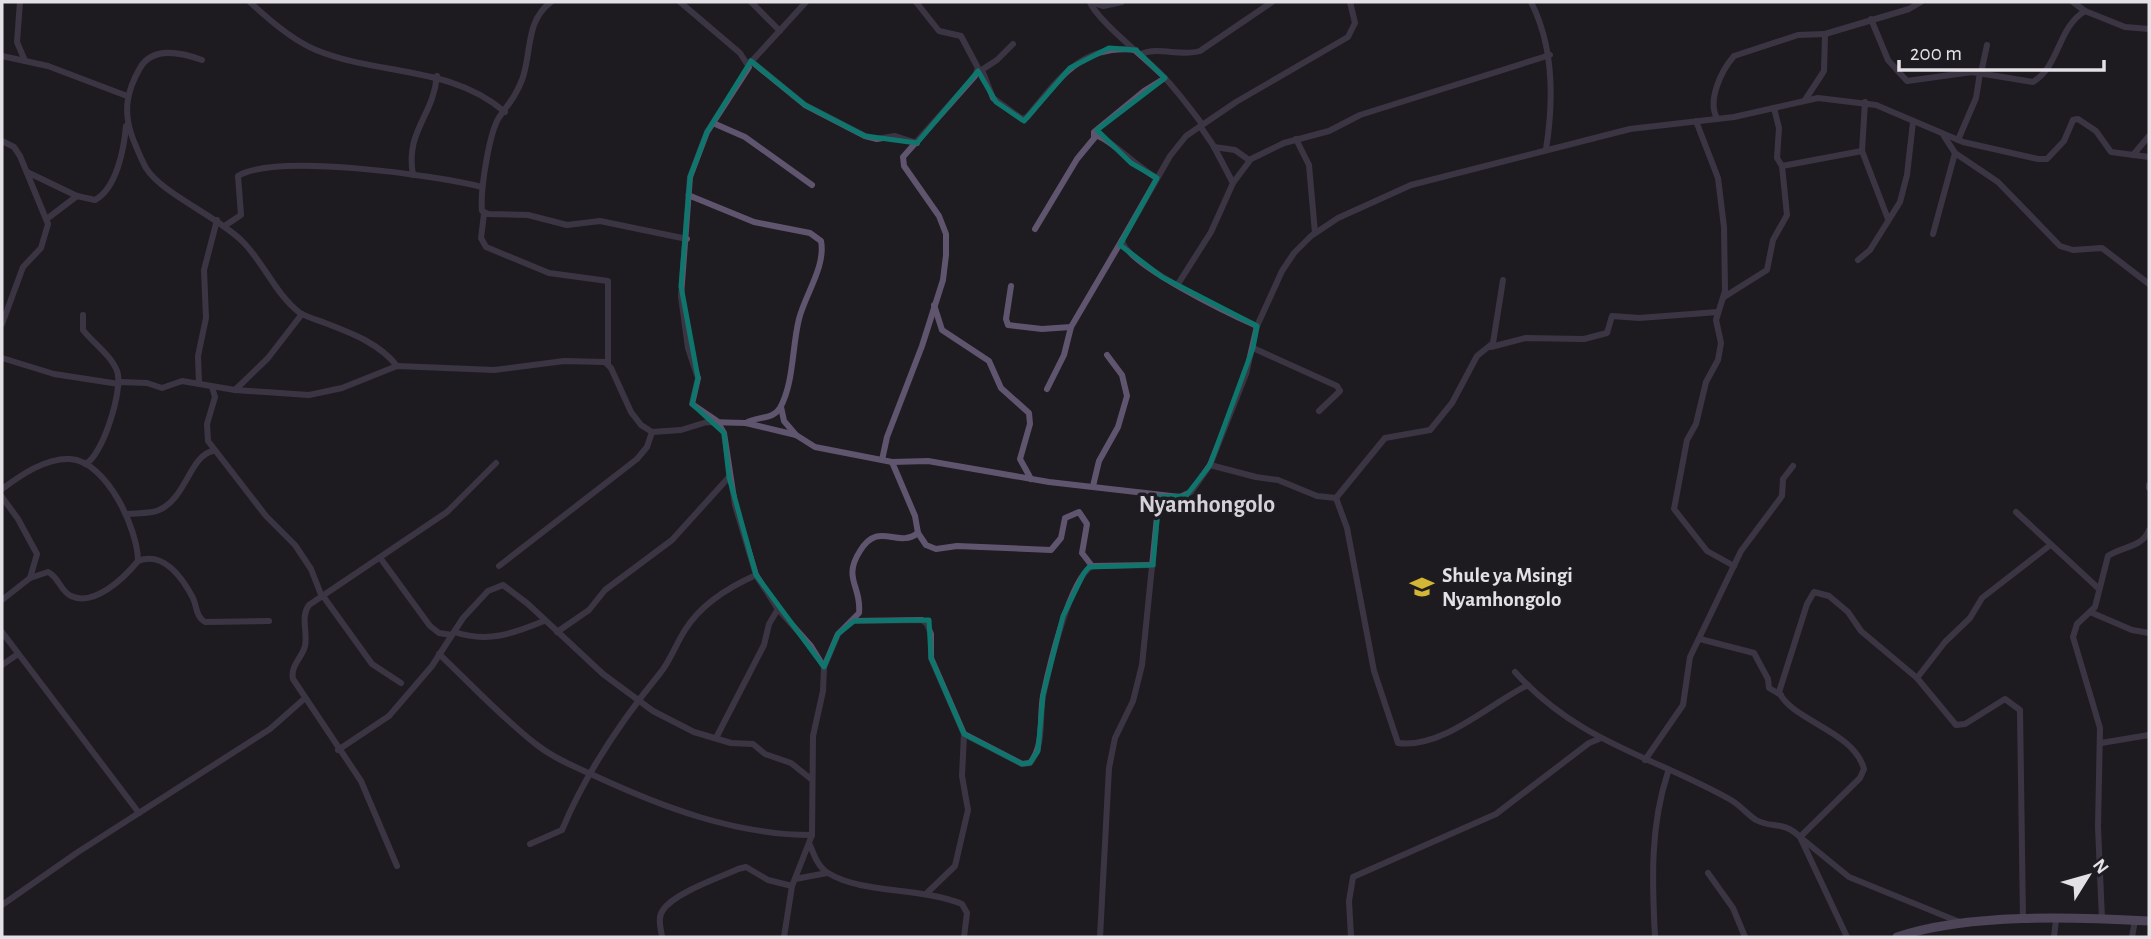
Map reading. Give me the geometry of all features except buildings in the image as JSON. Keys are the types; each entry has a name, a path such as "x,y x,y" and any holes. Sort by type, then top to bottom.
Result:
{"main road":[{"path":"1897,937 1920,929 2023,920 2149,921"}],"street":[{"path":"20,2 17,42 25,61"},
{"path":"250,2 277,25 314,49 406,73 437,76 464,85 505,111"},
{"path":"551,2 538,16 527,44 524,72 514,99 494,129 481,200 484,214 481,238 485,247 549,273 608,281 608,363 631,412 641,425 652,432 681,430 718,421 746,423 796,435"},
{"path":"680,2 750,63 805,105 869,137 880,139 895,136 918,143"},
{"path":"751,2 780,31"},
{"path":"806,2 750,63 713,123 697,157 688,195 681,296 688,348 698,378 692,404 718,421 724,433 729,478 743,541 755,575 778,609 811,646 824,667"},
{"path":"916,2 939,31 960,35 965,40 993,98 1022,119 1027,117 1057,79 1079,61 1109,48 1188,54 1200,51 1272,2"},
{"path":"1090,2 1104,6 1122,2"},
{"path":"1090,2 1095,15 1165,78 1201,125 1233,183"},
{"path":"1047,389 1064,355 1071,327 1177,146 1201,125 1348,37 1355,23 1350,2"},
{"path":"1531,2 1542,24 1550,55 1546,149"},
{"path":"1717,118 1712,110 1713,101 1734,56 1798,36 1825,34 1909,9 1921,2"},
{"path":"2073,2 2085,11 2125,27 2149,29"},
{"path":"1871,19 1888,60 1902,79 1912,81 1948,73 1980,73 2026,83 2036,81 2059,52 2061,36 2070,22 2085,11"},
{"path":"1805,100 1824,71 1825,34"},
{"path":"882,460 887,437 911,379 933,303 943,280 946,234 939,216 904,166 903,157 980,71 1013,44"},
{"path":"1958,140 1976,98 1987,45"},
{"path":"27,172 76,196 95,200 104,193 122,154 127,123 127,96 145,60 175,52 202,60"},
{"path":"1178,284 1211,232 1233,183 1249,160 1273,147 1329,131 1360,116 1550,55"},
{"path":"2,56 25,61 127,96"},
{"path":"413,175 412,141 434,98 437,76"},
{"path":"1035,229 1094,137 1094,132 1144,91 1165,78"},
{"path":"688,195 754,222 810,233 821,241 821,257 799,319 794,359 781,407 784,421 796,435 815,447 892,462 928,461 1031,479 1139,491 1159,496 1186,496 1210,465 1235,406 1257,326 1282,271 1294,253 1315,233 1364,205 1433,177 1630,129 1717,118 1828,97 1865,102 1943,135 2023,157 2047,159 2064,141 2073,120 2078,118 2096,131 2111,152 2149,157"},
{"path":"1865,102 1862,151 1888,219"},
{"path":"1724,297 1767,270 1773,240 1787,215 1782,166 1777,158 1776,144 1780,133 1774,108"},
{"path":"1696,121 1718,178 1724,227 1724,297 1715,324 1721,343 1719,352 1703,389 1696,424 1687,440 1674,509 1707,551 1734,566"},
{"path":"1858,260 1870,250 1904,191 1913,122"},
{"path":"127,123 143,163 154,177 203,214 226,225 256,256 285,298 302,314 371,342 397,366"},
{"path":"713,123 745,137 812,185"},
{"path":"1943,135 1955,153 1998,182 2060,246 2073,250 2102,248 2149,284"},
{"path":"2133,155 2149,136"},
{"path":"1094,137 1106,138 1131,163 1157,178"},
{"path":"1296,139 1308,159 1315,233"},
{"path":"2,141 18,152 48,218 41,248 23,267 2,324"},
{"path":"1214,147 1236,150 1249,160"},
{"path":"1782,166 1862,151"},
{"path":"1933,234 1955,153"},
{"path":"226,225 241,215 237,176 259,167 374,168 450,179 482,187"},
{"path":"48,218 76,196"},
{"path":"484,214 516,214 567,225 600,221 687,239"},
{"path":"199,384 198,356 206,318 204,270 217,220"},
{"path":"1122,240 1125,250 1162,277 1224,312 1257,326"},
{"path":"1491,346 1503,280"},
{"path":"1011,286 1006,319 1009,325 1042,329 1071,327"},
{"path":"933,303 942,330 989,361 1001,388 1029,413 1031,424 1020,459 1031,479"},
{"path":"1336,498 1385,438 1432,428 1452,403 1477,356 1491,346 1526,338 1595,338 1607,333 1612,316 1639,318 1718,312"},
{"path":"235,390 268,358 302,314"},
{"path":"83,315 83,330 111,361 120,383 114,410 99,448 93,460 85,464"},
{"path":"1253,348 1337,386 1340,391 1337,397 1319,411"},
{"path":"1093,486 1098,461 1118,428 1127,396 1122,375 1107,355"},
{"path":"2,358 54,374 130,385 147,383 162,388 182,381 235,390 318,394 397,366 481,370 564,361 608,363"},
{"path":"212,387 215,397 206,435 213,451 266,516 295,545 311,569 323,596 372,664 401,683"},
{"path":"746,423 773,415 781,407"},
{"path":"499,566 630,465 647,447 652,432"},
{"path":"127,514 163,508 185,486 200,458 213,451"},
{"path":"2,489 42,464 70,459 85,464 106,482 127,514 138,561"},
{"path":"892,462 915,516 918,533 926,545 936,549 957,546 1051,550 1061,538 1065,518 1079,512 1087,524 1082,553 1092,566"},
{"path":"397,866 368,795 304,699 291,673 304,648 306,609 447,512 496,463"},
{"path":"1210,465 1278,480 1317,496 1336,498"},
{"path":"1645,760 1683,705 1686,666 1734,566 1749,538 1782,496 1783,479 1793,466"},
{"path":"557,632 589,610 605,590 672,540 729,478"},
{"path":"1100,937 1112,747 1139,681 1159,496"},
{"path":"2,497 18,519 37,554 30,578"},
{"path":"1336,498 1347,528 1374,671 1398,743 1408,744 1452,731 1528,685"},
{"path":"2016,512 2049,546 2098,588"},
{"path":"2102,919 2098,827 2101,743 2098,712 2073,637 2077,624 2090,612 2097,600 2108,556 2119,549 2139,543 2149,530"},
{"path":"784,937 793,882 812,835 813,736 823,691 824,667 838,634 854,621 860,609 851,572 868,539 876,536 912,537 918,533"},
{"path":"2139,543 2147,547"},
{"path":"1917,678 1945,642 1970,618 1982,598 2049,546"},
{"path":"2,600 30,578 48,572 71,596 86,599 107,590 138,561 154,559 168,565 187,588 200,619 205,622 269,621"},
{"path":"381,559 430,626 439,633 471,638 503,637 544,621"},
{"path":"964,734 1022,764 1033,760 1041,738 1043,695 1063,616 1084,573 1092,566 1153,565"},
{"path":"530,844 562,830 590,774 637,699 669,661 694,619 725,590 755,575"},
{"path":"338,750 389,716 470,610 497,585 510,589 637,699 670,720 731,743 753,744 765,754 791,763 811,779"},
{"path":"1780,695 1779,688 1814,592 1829,596 1854,618 1861,631 1917,678 1956,725 1965,724 2004,699 2011,701 2020,710 2023,920"},
{"path":"716,738 764,645 769,624 778,609"},
{"path":"2090,612 2132,630 2149,633"},
{"path":"854,621 922,620 927,624 931,634 931,658 964,734 962,776 968,821 955,866 928,892"},
{"path":"2,632 139,813"},
{"path":"1700,639 1754,653 1769,688 1852,748 1864,769 1860,778 1800,837"},
{"path":"2,665 18,654"},
{"path":"439,654 535,743 561,761 629,793 705,818 775,835 812,835"},
{"path":"1516,672 1557,713 1599,739 1729,799 1758,821 1787,826 1849,877 1963,924"},
{"path":"2,905 270,729 304,699"},
{"path":"2101,743 2149,735"},
{"path":"1351,937 1349,901 1353,877 1496,814 1589,743 1599,739"},
{"path":"1655,937 1652,885 1654,846 1659,802 1668,772"},
{"path":"1800,837 1847,937"},
{"path":"810,845 827,873"},
{"path":"662,937 659,919 662,910 673,900 746,867 768,880 793,882 827,873 860,884 928,892 966,906 964,937"},
{"path":"1708,873 1733,908 1745,937"},
{"path":"2054,937 2056,920"},
{"path":"2132,937 2135,920"}],"highlighted area":[{"path":"1109,48 1136,50 1165,78 1097,130 1131,163 1157,178 1120,245 1162,277 1257,326 1253,348 1210,465 1186,496 1159,497 1153,565 1089,567 1084,573 1063,616 1043,695 1038,751 1030,763 1022,764 964,734 931,658 929,620 854,621 838,634 824,667 756,575 729,477 724,433 692,404 698,378 681,286 690,177 707,132 751,61 805,105 865,136 917,143 978,71 996,102 1024,121 1070,68"}],"place":[{"name":"Shule ya Msingi Nyamhongolo","path":"1422,587"}],"district":[{"name":"Nyamhongolo","path":"1207,504"}]}
